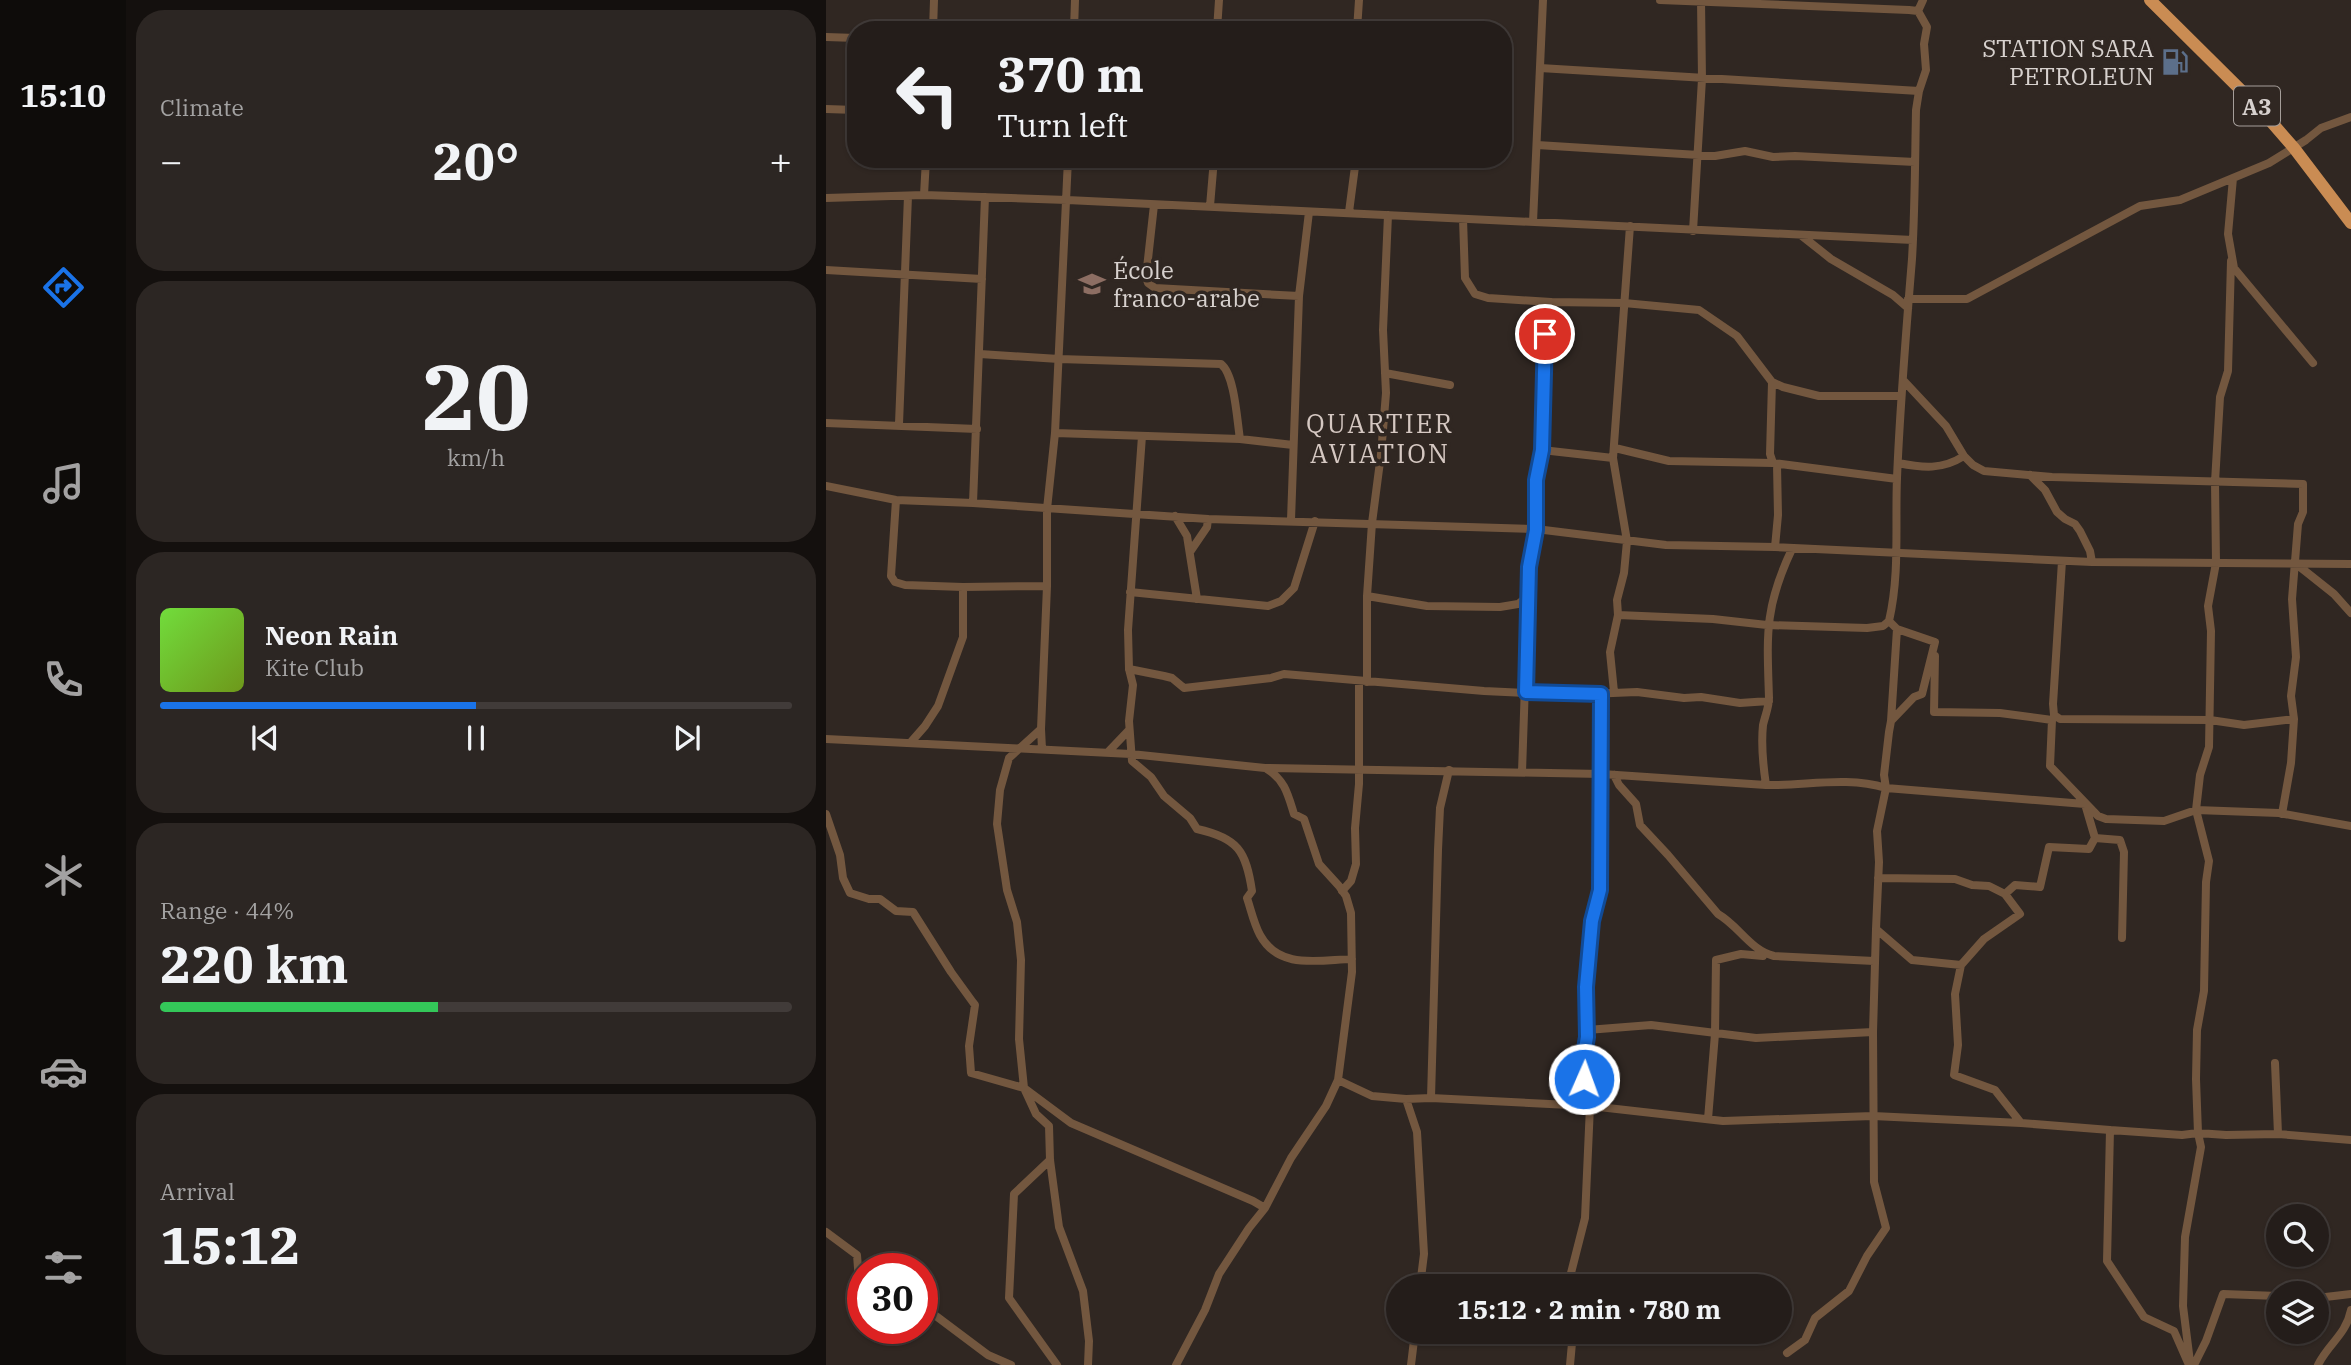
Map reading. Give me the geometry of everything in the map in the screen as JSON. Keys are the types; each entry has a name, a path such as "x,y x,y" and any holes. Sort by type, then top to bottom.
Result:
{"highway":[{"name":"A3","path":"2150,0 2261,110 2294,148 2351,223"}],"street":[{"path":"933,21 934,0"},
{"path":"1074,21 1075,0"},
{"path":"1218,21 1219,0"},
{"path":"1358,21 1359,0"},
{"path":"1534,222 1543,0"},
{"path":"1660,0 1865,4 1918,11"},
{"path":"1918,11 1923,0"},
{"path":"1693,231 1702,79 1701,1"},
{"path":"1618,615 1713,619 1767,625 1867,628 1883,626 1889,621 1898,553 1897,479 1913,240 1914,162 1919,91 1926,70 1924,44 1927,27 1918,11"},
{"path":"826,37 847,38"},
{"path":"1540,68 1919,91"},
{"path":"826,109 847,110"},
{"path":"1802,236 1831,259 1908,304 1966,299 2140,206 2180,200 2269,163 2321,128 2351,117"},
{"path":"1537,145 1715,156 1745,151 1773,158 1795,156 1914,162"},
{"path":"923,195 925,168"},
{"path":"1042,749 1047,509 1055,433 1068,168"},
{"path":"1210,206 1213,168"},
{"path":"1349,212 1355,168"},
{"path":"2191,1365 2183,1306 2185,1237 2201,1147 2198,1133 2197,1042 2204,991 2206,883 2209,861 2196,810 2200,775 2209,747 2211,631 2208,606 2216,563 2215,482 2220,397 2228,371 2231,261 2228,234 2233,178"},
{"path":"827,199 923,195 1067,200 1913,240"},
{"path":"899,424 908,196"},
{"path":"973,503 985,197"},
{"path":"1154,205 1146,277 1148,283 1155,288 1299,296"},
{"path":"1291,520 1299,296 1309,212"},
{"path":"1342,891 1351,881 1356,863 1355,828 1367,596 1372,523 1382,443 1388,215"},
{"path":"1464,219 1465,278 1475,294 1489,298 1624,303 1699,310 1737,337 1772,382 1790,390 1811,395 1901,396"},
{"path":"1614,692 1610,652 1618,615 1617,600 1624,573 1627,541 1614,458 1630,226"},
{"path":"2231,261 2237,274 2313,363"},
{"path":"826,270 982,279"},
{"path":"1522,772 1529,567 1536,530 1536,480 1542,450 1545,334 1551,302"},
{"path":"980,354 1221,365 1230,380 1240,439"},
{"path":"1385,373 1450,385"},
{"path":"1903,380 1946,426 1973,466 1984,471 2030,475 2303,484 2292,599 2296,657 2291,696 2294,719 2291,763 2282,814"},
{"path":"1772,382 1770,454 1775,464 1775,547"},
{"path":"826,423 977,429"},
{"path":"1055,433 1240,439 1293,445"},
{"path":"1142,436 1130,592 1129,669 1133,685 1129,730 1135,766 1151,777 1164,796 1190,818 1197,829 1219,834 1239,848 1244,856 1252,891 1247,898 1260,936 1271,950 1284,959 1352,959"},
{"path":"1615,448 1669,461 1775,464 1897,479"},
{"path":"1542,450 1614,458"},
{"path":"1898,463 1935,468 1954,463 1965,456"},
{"path":"2030,475 2045,490 2057,512 2075,524 2080,531 2090,551 2092,562"},
{"path":"826,486 896,500 1208,519 1536,530 1666,545 1775,547 2092,562 2351,564"},
{"path":"896,500 891,576 895,582 963,587 1047,586"},
{"path":"1175,516 1187,536 1197,599"},
{"path":"1190,552 1207,527 1208,519"},
{"path":"1130,592 1268,606 1281,601 1294,587 1315,521"},
{"path":"1766,785 1763,723 1769,701 1767,625 1773,596 1792,549"},
{"path":"2062,561 2054,715 2060,719 2210,720 2244,725 2294,719"},
{"path":"2295,563 2334,594 2351,613"},
{"path":"911,742 938,706 963,637 963,587"},
{"path":"1367,596 1427,606 1500,607 1517,604 1528,596"},
{"path":"1889,621 1897,629 1935,642"},
{"path":"1787,1353 1805,1340 1815,1318 1849,1291 1867,1256 1886,1228 1874,1182 1874,961 1877,831 1886,788 1884,775 1891,721 1897,629"},
{"path":"1891,721 1914,697 1922,694 1935,642"},
{"path":"1935,642 1934,712 2000,713 2052,720 2050,766 2098,816 2106,819 2164,821 2196,810 2282,814 2351,826"},
{"path":"1129,669 1172,678 1184,688 1284,674 1526,692 1637,692 1684,698 1700,696 1740,703 1769,701"},
{"path":"1571,1274 1585,1218 1590,1106 1583,1061 1592,921 1600,890 1601,694"},
{"path":"1041,729 1009,758 1000,790 997,824 1007,890 1017,922 1021,960 1019,1039 1024,1088 1036,1114 1049,1126 1050,1160 1059,1227 1083,1291 1089,1341 1088,1365"},
{"path":"1108,752 1129,730"},
{"path":"826,739 1108,752 1265,768 1602,774 1766,785 1844,781 1869,783 1886,788 2085,804"},
{"path":"1176,1365 1205,1310 1219,1274 1248,1228 1265,1208 1291,1158 1326,1106 1338,1080 1352,959 1351,913 1342,891 1319,864 1304,819 1294,814 1287,789 1279,776 1265,768"},
{"path":"1431,1098 1440,808 1449,770"},
{"path":"1614,775 1636,804 1640,825 1718,914 1761,953 1774,956"},
{"path":"2005,894 2015,885 2040,887 2049,847 2089,849 2095,838 2085,804"},
{"path":"826,814 840,855 843,878 850,892 869,899 880,899 896,911 913,912 975,1005 969,1046 971,1073 1024,1088 1071,1123 1265,1208"},
{"path":"2095,838 2120,840 2124,852 2122,937"},
{"path":"1878,878 1955,879 1972,885 1989,886 2005,894 2020,914 1984,939 1961,965 1955,994 1958,1045 1954,1075 1995,1090 2021,1123"},
{"path":"1876,929 1912,960 1961,965"},
{"path":"1708,1119 1715,1034 1717,960 1741,954 1874,961"},
{"path":"1587,1030 1651,1024 1756,1038 1873,1032"},
{"path":"2275,1063 2278,1134"},
{"path":"1338,1080 1372,1096 1590,1106 1723,1121 1873,1116 2182,1135 2278,1134 2351,1140"},
{"path":"1406,1099 1417,1132 1424,1254 1422,1274"},
{"path":"2110,1130 2107,1261 2144,1317 2174,1331 2191,1365"},
{"path":"1050,1160 1014,1194 1009,1298 1056,1365"},
{"path":"826,1232 854,1253"},
{"path":"2191,1365 2206,1341 2223,1294 2266,1296"},
{"path":"2329,1297 2351,1294"},
{"path":"2318,1365 2344,1331 2351,1310"},
{"path":"938,1317 988,1355 1011,1365"},
{"path":"1411,1365 1414,1344"},
{"path":"1570,1365 1572,1344"}],"place":[{"name":"STATION SARA PETROLEUN","path":"2175,62"},
{"name":"École franco-arabe","path":"1092,284"}],"district":[{"name":"QUARTIER AVIATION","path":"1380,438"}],"route":[{"path":"1545,334 1542,450 1536,480 1536,530 1529,567 1526,692 1601,694 1600,890 1592,921 1586,987 1584,1079"}]}
